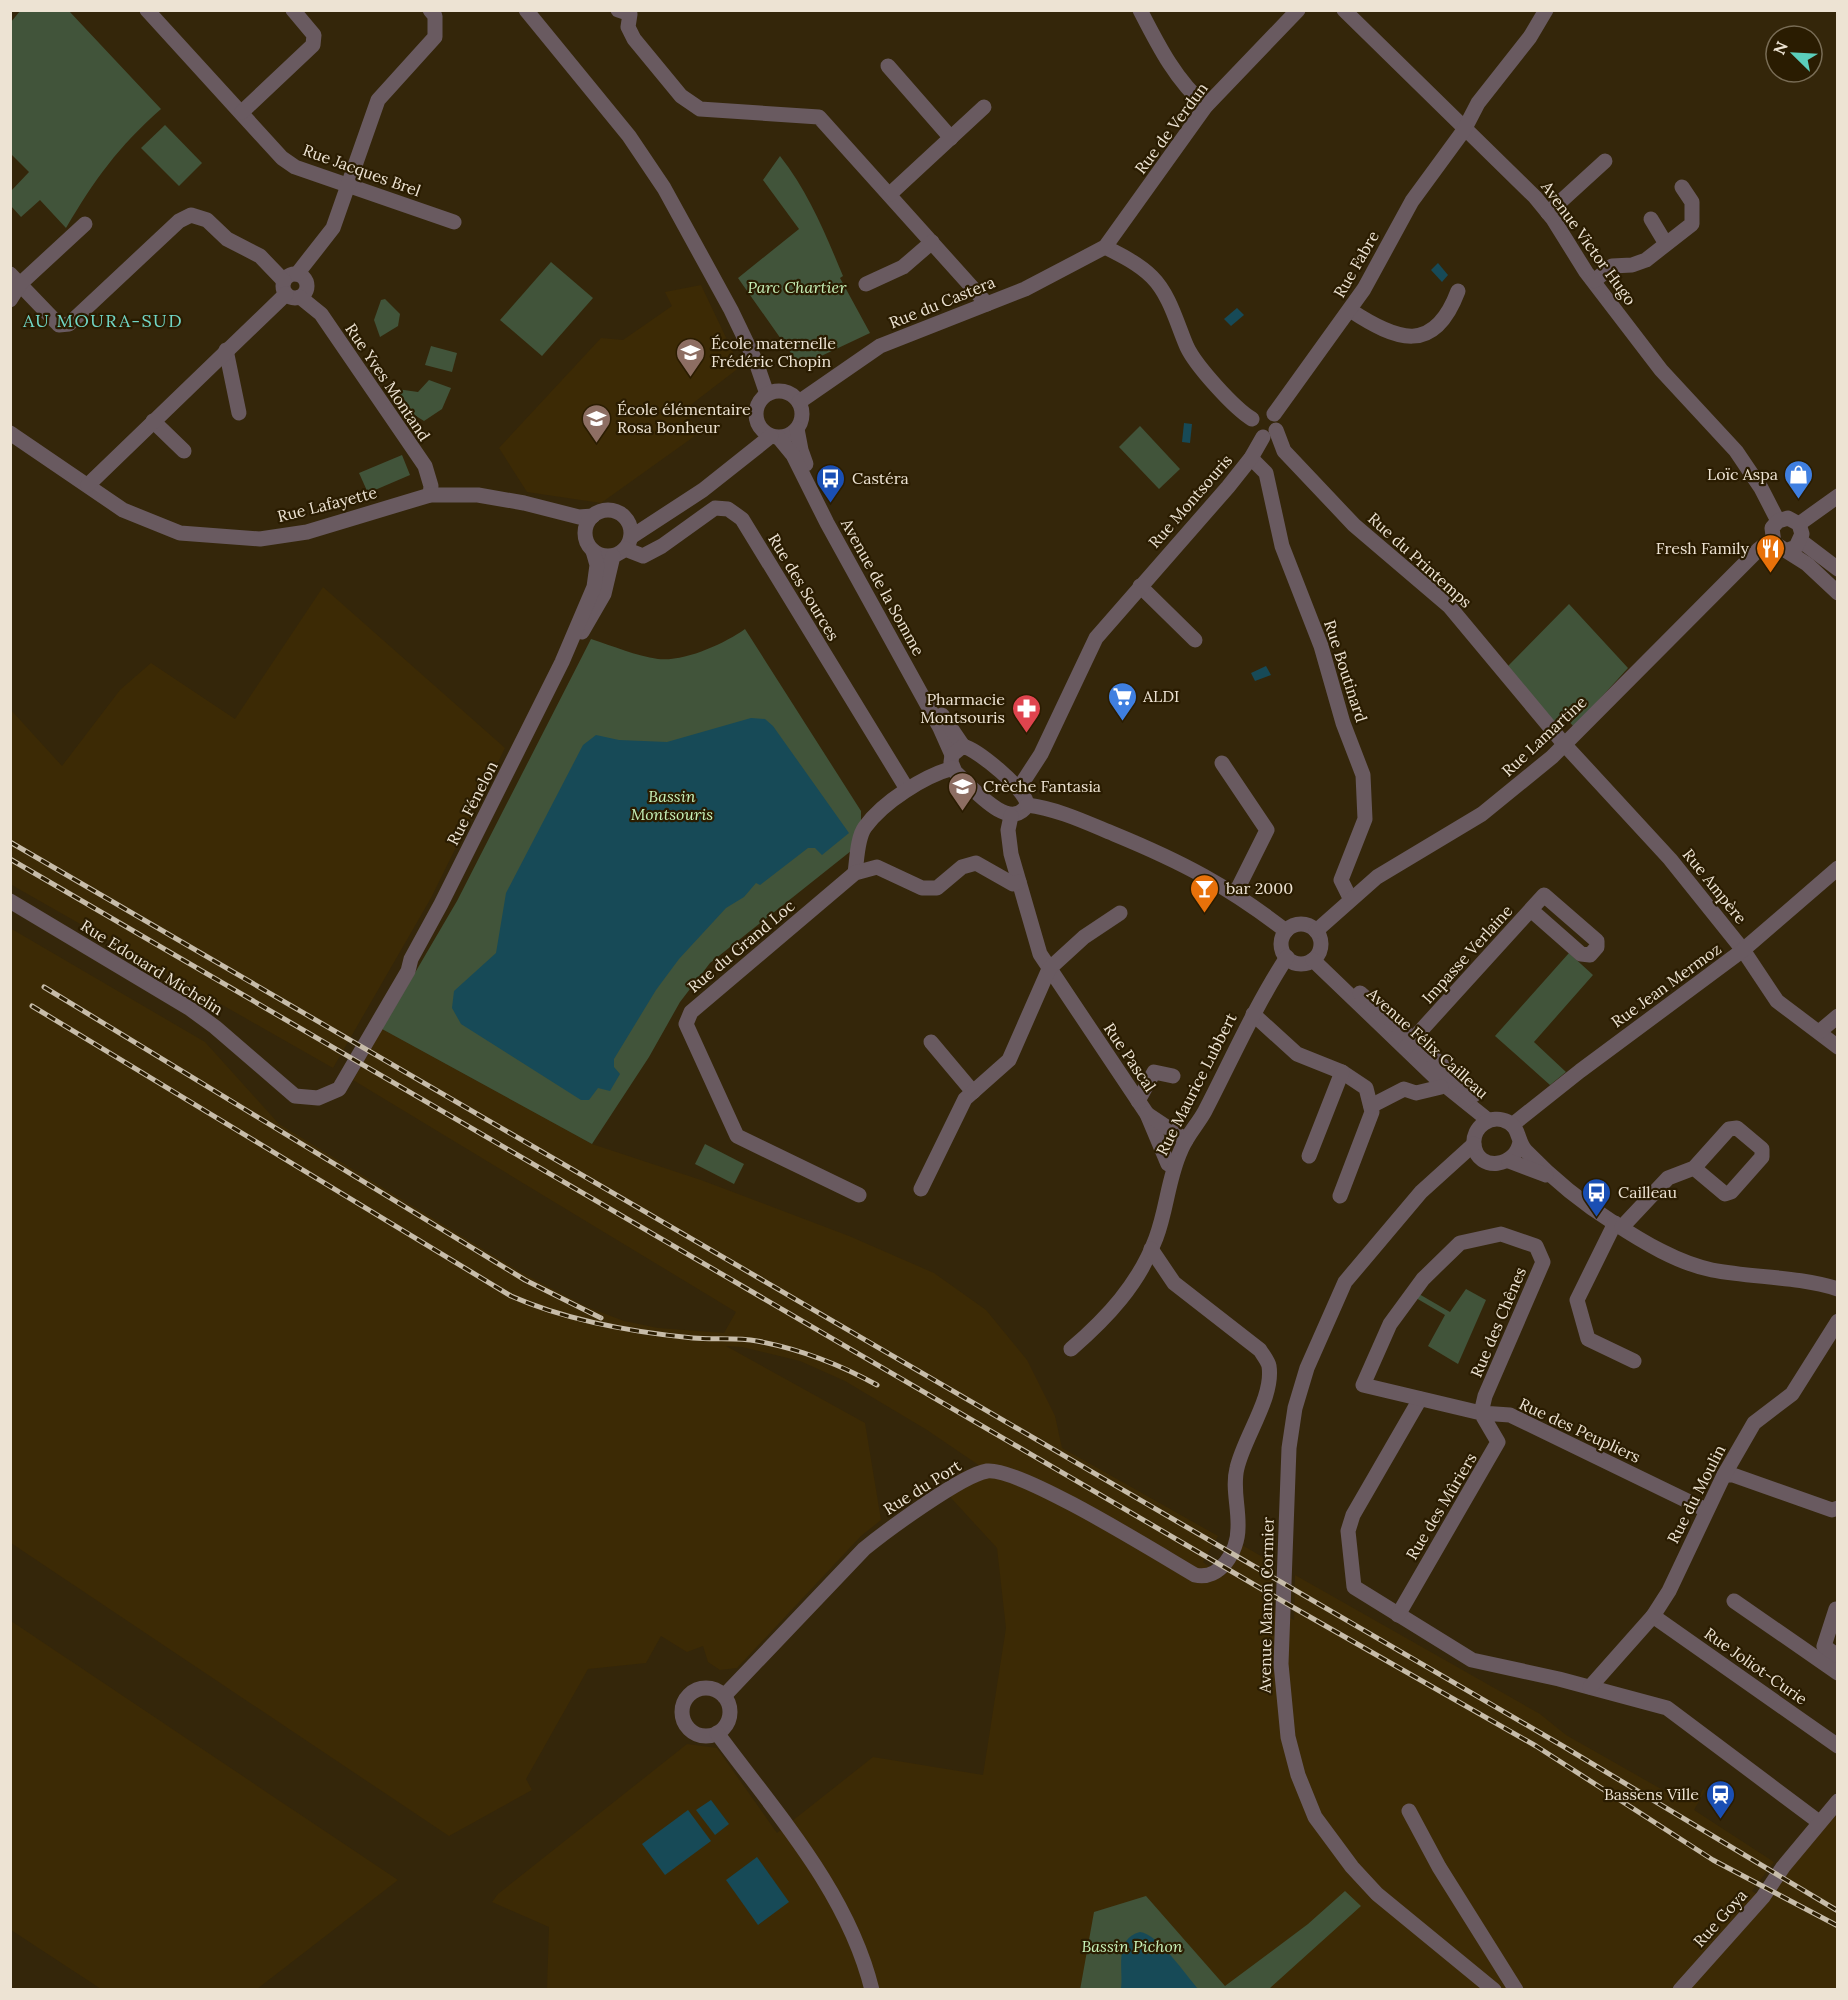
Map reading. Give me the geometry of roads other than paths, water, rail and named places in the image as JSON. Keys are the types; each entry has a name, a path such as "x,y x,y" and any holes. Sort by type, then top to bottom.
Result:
{"street":[{"name":"Rue Jacques Brel","path":"147,10 282,158 295,167 454,222"},
{"path":"242,112 313,45 314,35 293,10"},
{"path":"88,485 292,286 333,228 378,100 435,37 435,16 430,10"},
{"path":"526,10 629,136 664,188 731,310 756,362 767,394"},
{"path":"1140,10 1164,55 1185,85 1206,106"},
{"name":"Rue de Verdun","path":"1105,247 1206,106 1298,10"},
{"name":"Avenue Victor Hugo","path":"1344,10 1535,197 1661,370 1736,451 1761,488 1778,521"},
{"name":"Rue Fabre","path":"1274,414 1350,310 1412,201 1464,130 1478,104 1530,37 1546,10"},
{"path":"626,12 628,27 634,39 681,96 700,109 819,117 987,303"},
{"path":"888,66 951,138"},
{"path":"890,194 984,107"},
{"path":"1548,213 1605,160"},
{"path":"1594,281 1612,266 1632,265 1646,260 1692,224 1692,202 1682,187"},
{"name":"Rue Yves Montand","path":"15,279 59,325 69,324 179,221 191,215 207,220 227,239 260,256 321,314 425,466 431,486 430,495"},
{"path":"1651,219 1666,244"},
{"path":"10,300 15,279 85,224"},
{"path":"866,284 903,267 932,242"},
{"path":"1105,247 1125,257 1152,277 1166,296 1189,351 1238,411 1252,419"},
{"name":"Rue du Castera","path":"799,402 880,346 1025,289 1105,247"},
{"path":"1350,310 1387,330 1405,337 1417,337 1446,316 1458,291"},
{"path":"226,350 239,413"},
{"path":"625,542 626,518 605,510 593,516 585,536 593,551 606,556 703,490 770,434 797,429 803,416 799,402 788,392 774,391 767,394 756,409 770,434"},
{"path":"1262,410 1274,414 1278,421 1270,433 1253,430 1252,419 1262,410"},
{"path":"153,421 184,451"},
{"name":"Avenue de la Somme","path":"797,429 801,450 833,519 947,724 956,757"},
{"name":"Rue Lafayette","path":"10,433 123,510 180,533 260,539 308,532 430,495 461,494 536,506 579,517 593,516"},
{"name":"Rue Montsouris","path":"1019,788 1041,754 1096,638 1270,433"},
{"name":"Rue du Printemps","path":"1270,433 1354,525 1449,606 1564,744"},
{"name":"Avenue de la Somme","path":"770,434 793,455 827,523 956,757"},
{"name":"Rue Boutinard","path":"1251,458 1266,473 1282,546 1321,646 1343,723 1363,775 1365,819 1341,880 1350,898"},
{"path":"1798,524 1838,496"},
{"name":"Rue Lafayette","path":"536,506 556,514 585,536"},
{"name":"Rue des Sources","path":"625,542 643,556 662,546 711,510 728,509 736,513 907,789"},
{"path":"1788,518 1798,524 1802,534 1794,545 1783,549 1772,539 1772,528 1778,521 1788,518"},
{"name":"Rue Lamartine","path":"1316,931 1377,876 1482,814 1552,757 1751,557 1772,539"},
{"name":"Rue Fénelon","path":"562,662 596,612 625,542"},
{"path":"1794,545 1838,569"},
{"path":"1794,545 1838,592"},
{"name":"Rue Fénelon","path":"329,1093 332,1083 400,967 411,959 441,904 562,662 594,587 597,565 593,551"},
{"path":"1140,586 1195,640"},
{"name":"Rue Ampère","path":"1564,744 1670,859 1743,950 1777,1001 1838,1047"},
{"path":"956,757 1004,815 1011,816 1023,812 1027,799 1019,788 975,752 956,757 907,789 865,827 855,873 877,867 922,888 937,888 962,867 976,863 1013,884 1019,882"},
{"path":"1222,763 1267,830 1235,894"},
{"path":"1027,805 1061,811 1178,861 1235,894 1286,931"},
{"name":"Rue Pascal","path":"1011,816 1008,830 1011,854 1040,954 1147,1114 1168,1164 1173,1167"},
{"name":"Rue Jean Mermoz","path":"1512,1125 1743,950 1838,868"},
{"name":"Rue du Grand Loc","path":"855,873 692,1012 686,1024 737,1136 859,1195"},
{"name":"Rue Edouard Michelin","path":"10,901 189,1008 215,1027 295,1096 306,1099 329,1093"},
{"name":"Impasse Verlaine","path":"1409,1044 1531,910"},
{"path":"921,1189 965,1099 1009,1060 1049,969 1084,937 1120,913"},
{"path":"1301,924 1316,931 1321,943 1320,949 1312,960 1302,963 1287,957 1281,946 1286,931 1301,924"},
{"name":"Rue Maurice Lubbert","path":"1071,1349 1098,1325 1141,1271 1157,1236 1173,1167 1186,1140 1204,1112 1253,1014 1287,957"},
{"name":"Avenue Félix Cailleau","path":"1312,960 1334,983 1409,1044 1439,1083 1475,1099 1488,1120 1501,1119 1512,1125"},
{"path":"1253,1014 1297,1054 1342,1072 1366,1088 1372,1112 1340,1196"},
{"path":"1819,1032 1838,1016"},
{"path":"931,1042 973,1092"},
{"path":"1409,1044 1475,1099"},
{"path":"1138,1101 1155,1071 1173,1076"},
{"path":"1309,1156 1342,1072"},
{"path":"1371,1106 1404,1089 1416,1093 1439,1083 1469,1117 1477,1151 1494,1164 1509,1161 1560,1182"},
{"path":"1147,1114 1186,1140"},
{"path":"1477,1151 1477,1130 1488,1120"},
{"path":"1512,1125 1527,1153 1560,1182 1619,1225 1664,1252 1710,1269 1791,1279 1838,1289"},
{"path":"1634,1361 1588,1339 1577,1300 1619,1225 1668,1178 1694,1168 1729,1129 1737,1128 1762,1149 1762,1157 1731,1192 1725,1194 1694,1168"},
{"path":"1509,1161 1517,1152 1520,1141"},
{"name":"Avenue Manon Cormier","path":"1477,1151 1408,1208 1345,1282 1324,1325 1295,1408 1286,1489 1281,1664 1283,1705 1288,1737 1301,1786 1315,1817 1332,1841 1377,1894 1494,1989"},
{"name":"Rue des Chênes","path":"1363,1385 1390,1324 1423,1279 1460,1243 1501,1234 1536,1246 1543,1262 1485,1396 1481,1413"},
{"name":"Rue du Port","path":"724,1696 864,1549 886,1531 964,1481 985,1472 1009,1474 1038,1487 1195,1575 1205,1577 1220,1571 1236,1542 1239,1529 1234,1491 1237,1468 1266,1391 1269,1364 1260,1350 1174,1283 1151,1249"},
{"name":"Rue du Moulin","path":"1590,1687 1653,1616 1669,1591 1706,1510 1754,1423 1792,1394 1838,1321"},
{"name":"Rue des Peupliers","path":"1363,1385 1481,1413 1510,1415 1706,1510"},
{"path":"1420,1399 1353,1515 1348,1531 1354,1587 1472,1660 1590,1687 1667,1708 1819,1822"},
{"name":"Rue des Mûriers","path":"1398,1615 1498,1443 1481,1413"},
{"path":"1724,1475 1733,1475 1832,1510 1838,1508"},
{"path":"1734,1601 1838,1673"},
{"path":"1836,1609 1824,1646 1838,1656"},
{"name":"Rue Joliot-Curie","path":"1653,1616 1838,1746"},
{"path":"701,1688 717,1691 724,1696 730,1716 723,1729 710,1736 694,1733 683,1720 683,1704 687,1696 701,1688"},
{"path":"717,1733 776,1812 841,1908 859,1945 872,1989"},
{"name":"Rue Goya","path":"1680,1989 1763,1897 1783,1867 1838,1801"},
{"path":"1409,1811 1427,1848 1516,1989"},
{"path":"1468,1969 1486,1964 1492,1951"}],"water":[{"path":"1438,263 1448,275 1442,282 1431,270"},
{"path":"1237,308 1244,315 1231,326 1224,319"},
{"path":"1184,423 1192,424 1190,443 1182,442"},
{"path":"1266,666 1271,675 1255,681 1251,673"},
{"name":"Bassin Montsouris","path":"751,718 765,719 773,726 849,833 822,855 815,848 808,848 760,885 756,883 744,897 726,908 679,959 656,990 614,1059 614,1067 620,1074 610,1091 598,1088 589,1100 581,1100 461,1024 452,1008 454,991 496,953 506,893 583,745 596,735 619,740 667,742"},
{"path":"711,1800 729,1824 715,1835 696,1810"},
{"path":"688,1810 711,1841 665,1875 642,1844"},
{"path":"757,1857 789,1902 758,1925 726,1880"},
{"name":"Bassin Pichon","path":"1140,1932 1147,1934 1163,1947 1198,1989 1121,1989 1123,1948 1126,1941"}],"railway":[{"path":"10,842 1561,1745 1838,1911"},
{"path":"10,859 1296,1609 1536,1746 1713,1860 1838,1926"},
{"path":"44,987 525,1280 601,1318"},
{"path":"32,1006 511,1296 577,1319 623,1329 693,1338 741,1339 773,1344 819,1358 877,1385"}],"place":[{"name":"École maternelle Frédéric Chopin","path":"690,378"},
{"name":"École élémentaire Rosa Bonheur","path":"596,444"},
{"name":"Loïc Aspa","path":"1799,500"},
{"name":"Castéra","path":"831,504"},
{"name":"Fresh Family","path":"1770,574"},
{"name":"ALDI","path":"1122,722"},
{"name":"Pharmacie Montsouris","path":"1026,734"},
{"name":"Crèche Fantasia","path":"962,812"},
{"name":"bar 2000","path":"1205,914"},
{"name":"Cailleau","path":"1597,1218"},
{"name":"Bassens Ville","path":"1720,1820"}],"district":[{"name":"AU MOURA-SUD","path":"103,321"}],"park label":[{"name":"Parc Chartier","path":"797,287"}]}
